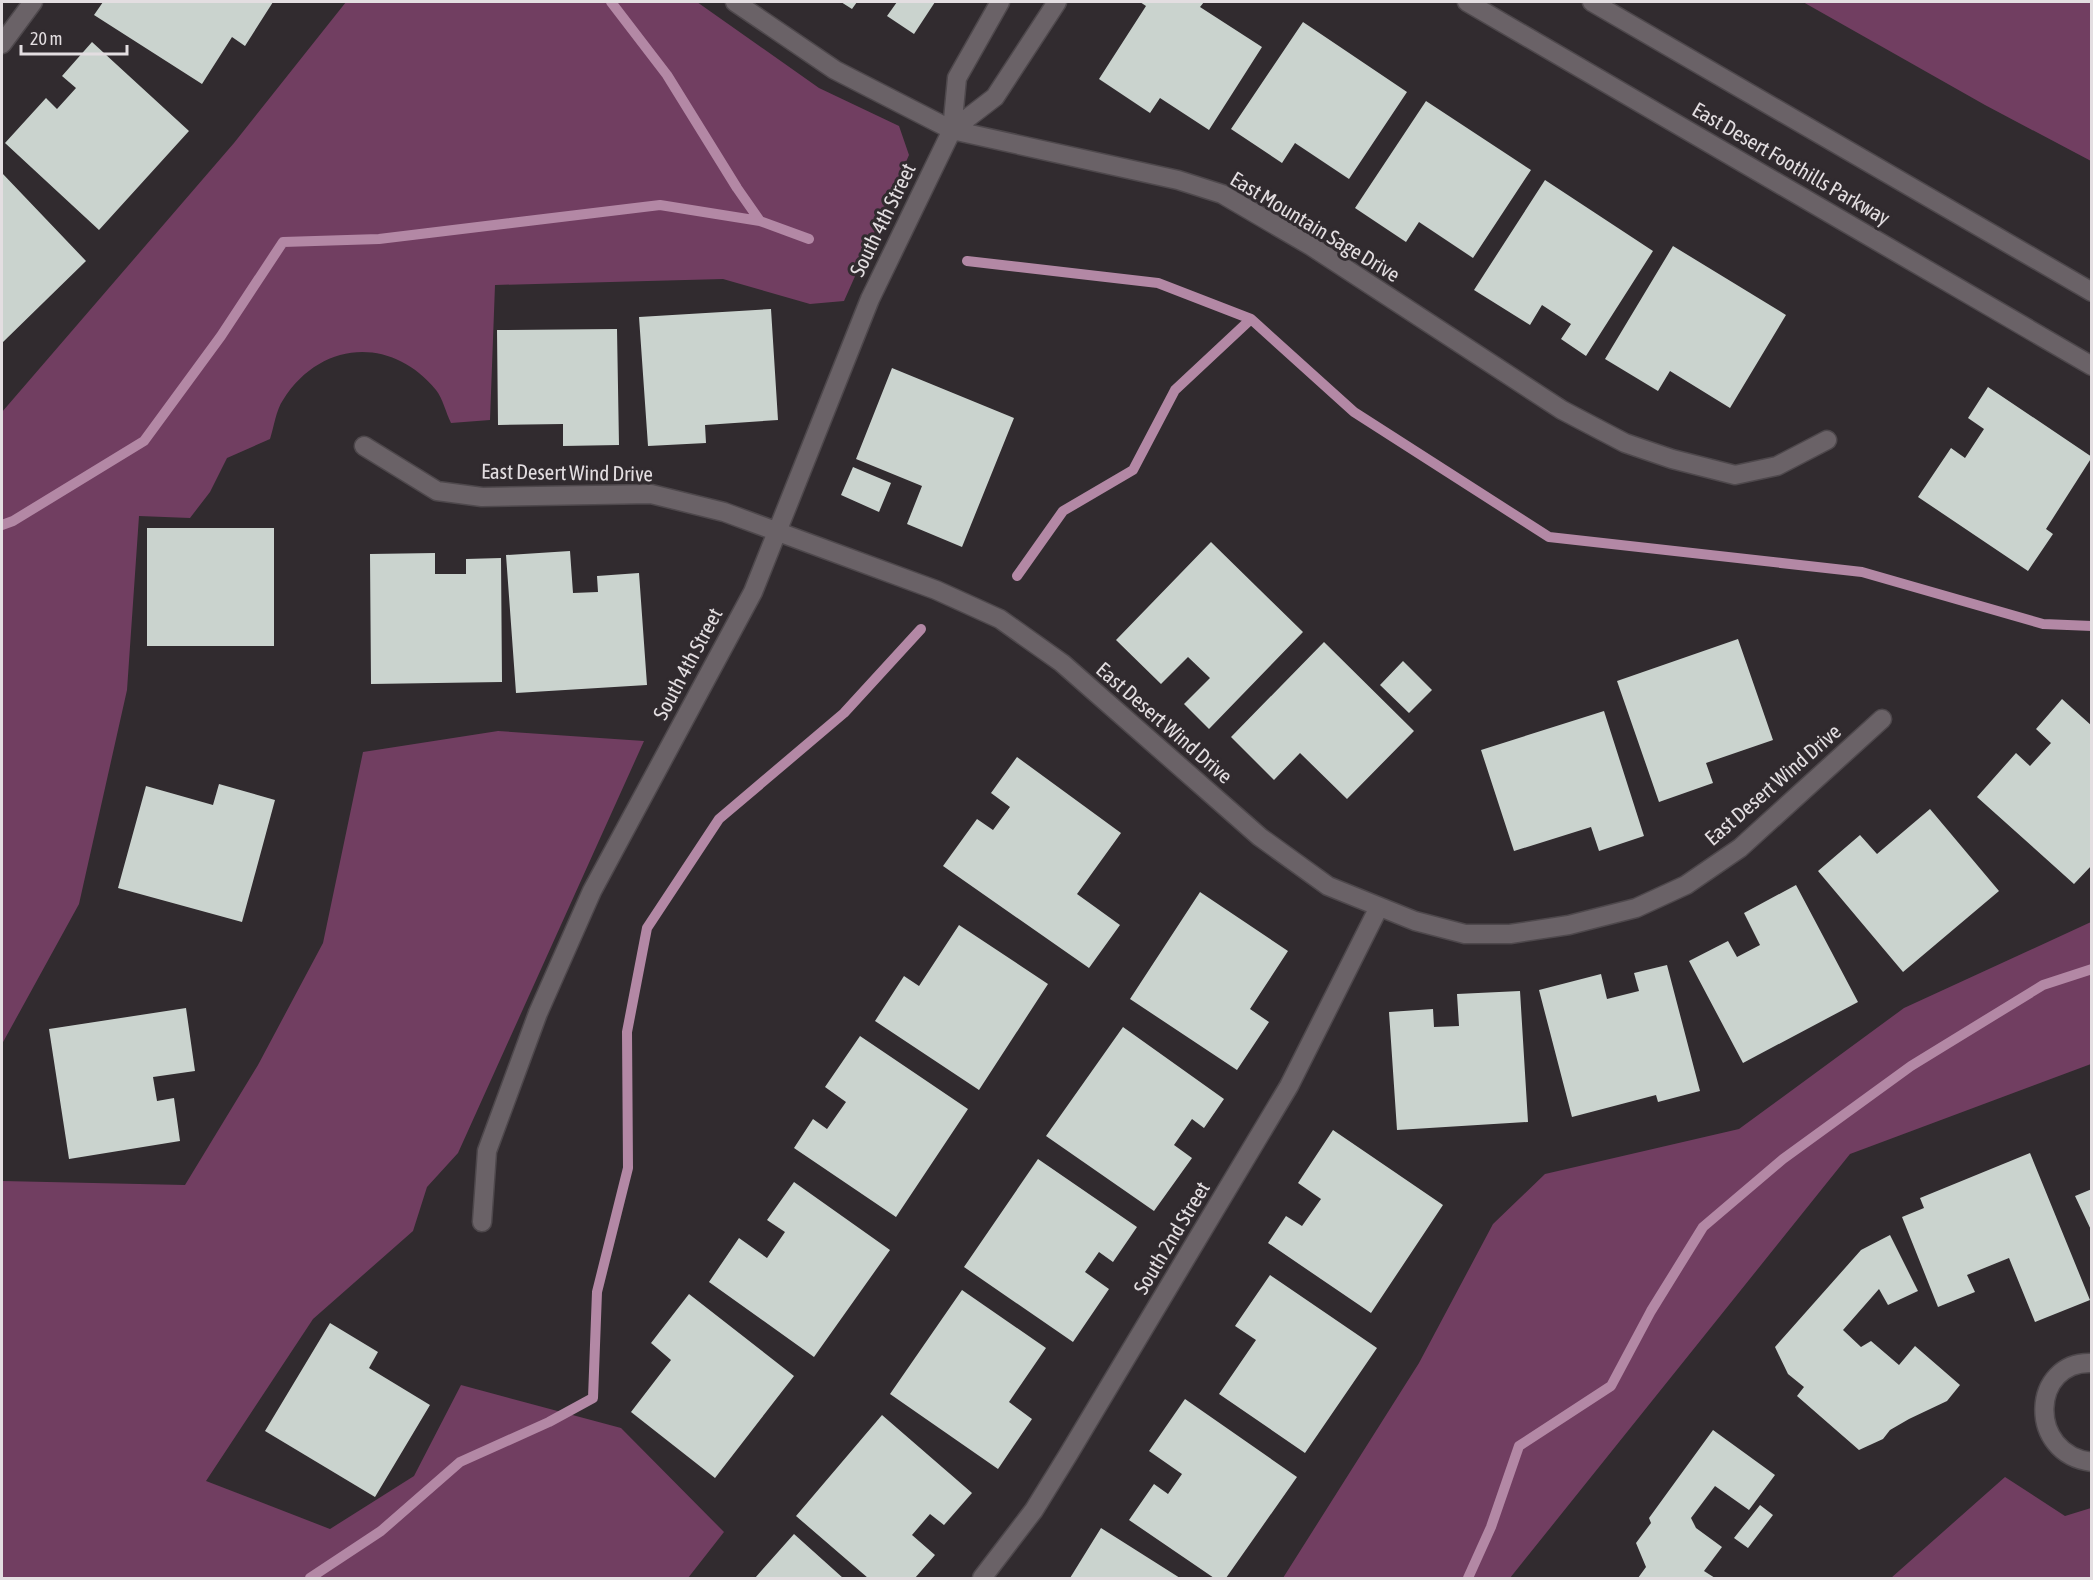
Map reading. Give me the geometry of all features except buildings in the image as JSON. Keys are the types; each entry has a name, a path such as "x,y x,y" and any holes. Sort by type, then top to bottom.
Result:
{"street":[{"path":"2,44 33,2"},
{"name":"East Mountain Sage Drive","path":"735,2 835,70 952,130 1178,180 1222,194 1311,246 1562,410 1625,443 1672,459 1735,475 1777,466 1827,440"},
{"name":"South 4th Street","path":"952,130 995,98 1057,2"},
{"name":"East Desert Foothills Parkway","path":"1467,2 2091,366"},
{"name":"East Desert Foothills Parkway","path":"1592,2 2091,292"},
{"name":"South 4th Street","path":"482,1222 487,1151 538,1013 592,891 753,592 870,299 952,130 957,78 998,6"},
{"name":"East Desert Wind Drive","path":"364,446 437,491 482,496 651,494 724,512 936,590 1000,619 1062,663 1260,837 1328,886 1415,921 1465,934 1510,934 1569,925 1636,908 1686,885 1740,848 1882,719"},
{"name":"South 2nd Street","path":"982,1578 1034,1510 1289,1086 1379,907"},
{"path":"2091,1363 2070,1367 2056,1378 2047,1393 2043,1410 2046,1427 2053,1441 2064,1453 2078,1460 2091,1462"}],"shaded area":[{"path":"346,2 697,2 819,88 899,126 909,155 844,301 810,304 723,279 495,285 490,420 451,423 436,390 418,372 398,360 378,353 356,352 336,356 316,366 298,380 281,404 270,439 227,458 210,492 190,518 139,516 127,690 79,904 2,1044 2,412 234,143"},
{"path":"1803,2 2091,2 2091,161 1985,105"},
{"path":"498,731 644,741 458,1153 427,1187 413,1231 313,1319 206,1481 330,1529 414,1476 461,1385 621,1428 724,1532 688,1578 2,1578 2,1181 185,1185 258,1065 323,943 363,752"},
{"path":"2091,922 2091,1064 1850,1154 1510,1578 1283,1578 1419,1363 1493,1224 1545,1174 1739,1129 1904,1008"},
{"path":"2005,1477 2065,1516 2091,1508 2091,1578 1891,1578"}],"waterway":[{"path":"611,2 667,75 760,221"},
{"path":"2,525 13,521 144,441 221,336 283,242 379,239 660,205 760,221 809,239"},
{"path":"967,261 1158,283 1251,319 1354,412 1549,537 1862,572 2043,624 2092,626"},
{"path":"1017,576 1063,511 1133,470 1175,390 1251,319"},
{"path":"310,1578 381,1531 460,1462 549,1422 593,1398 597,1292 628,1168 627,1032 647,928 719,819 844,713 921,629"},
{"path":"1468,1578 1491,1527 1519,1446 1611,1386 1651,1311 1703,1227 1783,1159 1911,1066 2043,985 2092,969"}]}
